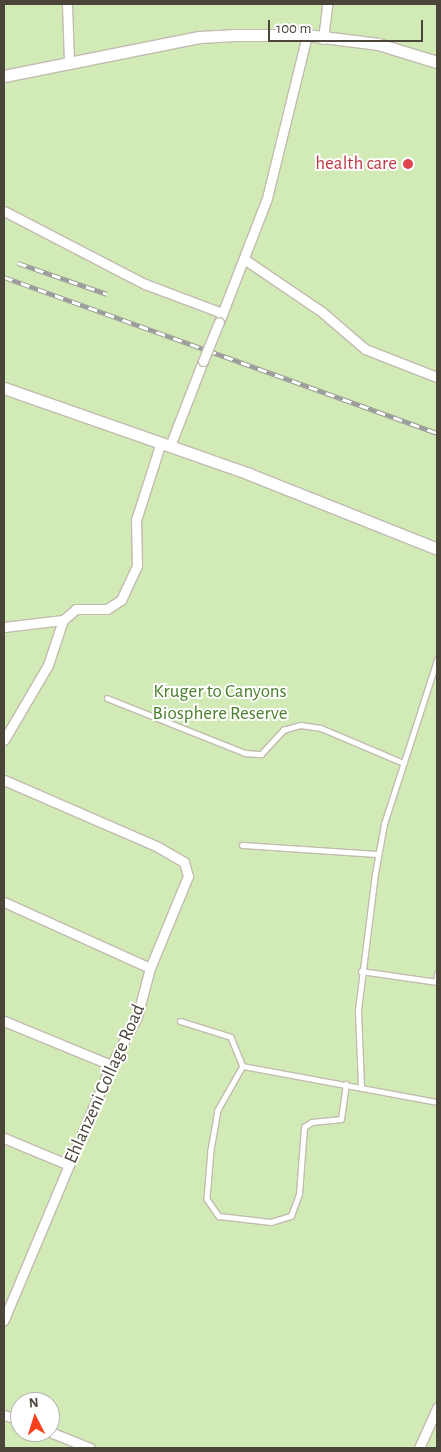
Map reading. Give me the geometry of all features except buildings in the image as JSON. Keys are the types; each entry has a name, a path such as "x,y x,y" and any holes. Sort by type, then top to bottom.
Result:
{"street":[{"path":"67,4 69,62"},
{"path":"323,39 328,4"},
{"path":"4,740 48,665 63,620 76,609 106,609 121,600 137,566 136,520 165,444 219,322 267,198 307,35"},
{"path":"4,76 199,36 307,35 323,39 378,44 437,62"},
{"path":"4,211 144,284 222,313"},
{"path":"244,259 322,312 365,349 437,377"},
{"path":"4,388 165,444 437,549"},
{"path":"4,627 63,620"},
{"name":"Ehlanzeni Collage Road","path":"4,780 184,862 185,885 150,968 137,1017 111,1065 7,1307 4,1320"},
{"path":"4,902 150,968"},
{"path":"4,1021 111,1065"},
{"path":"4,1138 68,1165"},
{"path":"419,1448 437,1408"},
{"path":"60,1436 90,1448"}],"lane":[{"path":"360,1086 361,971 378,854 404,763 437,660"},
{"path":"107,698 245,753 260,754 283,730 300,725 321,728 404,763"},
{"path":"242,845 378,854"},
{"path":"361,971 437,982 437,974"},
{"path":"180,1021 231,1037 242,1066 218,1110 206,1185 212,1208 220,1216 238,1221 270,1222 291,1216 299,1194 304,1127 312,1122 342,1119 346,1084"},
{"path":"242,1066 360,1086 437,1102"}],"green space":[{"name":"Kruger to Canyons Biosphere Reserve","path":"4,4 437,4 437,1448 4,1448"}],"railway":[{"path":"18,263 107,294"},
{"path":"4,277 437,433"}],"place":[{"name":"health care","path":"408,164"}]}
